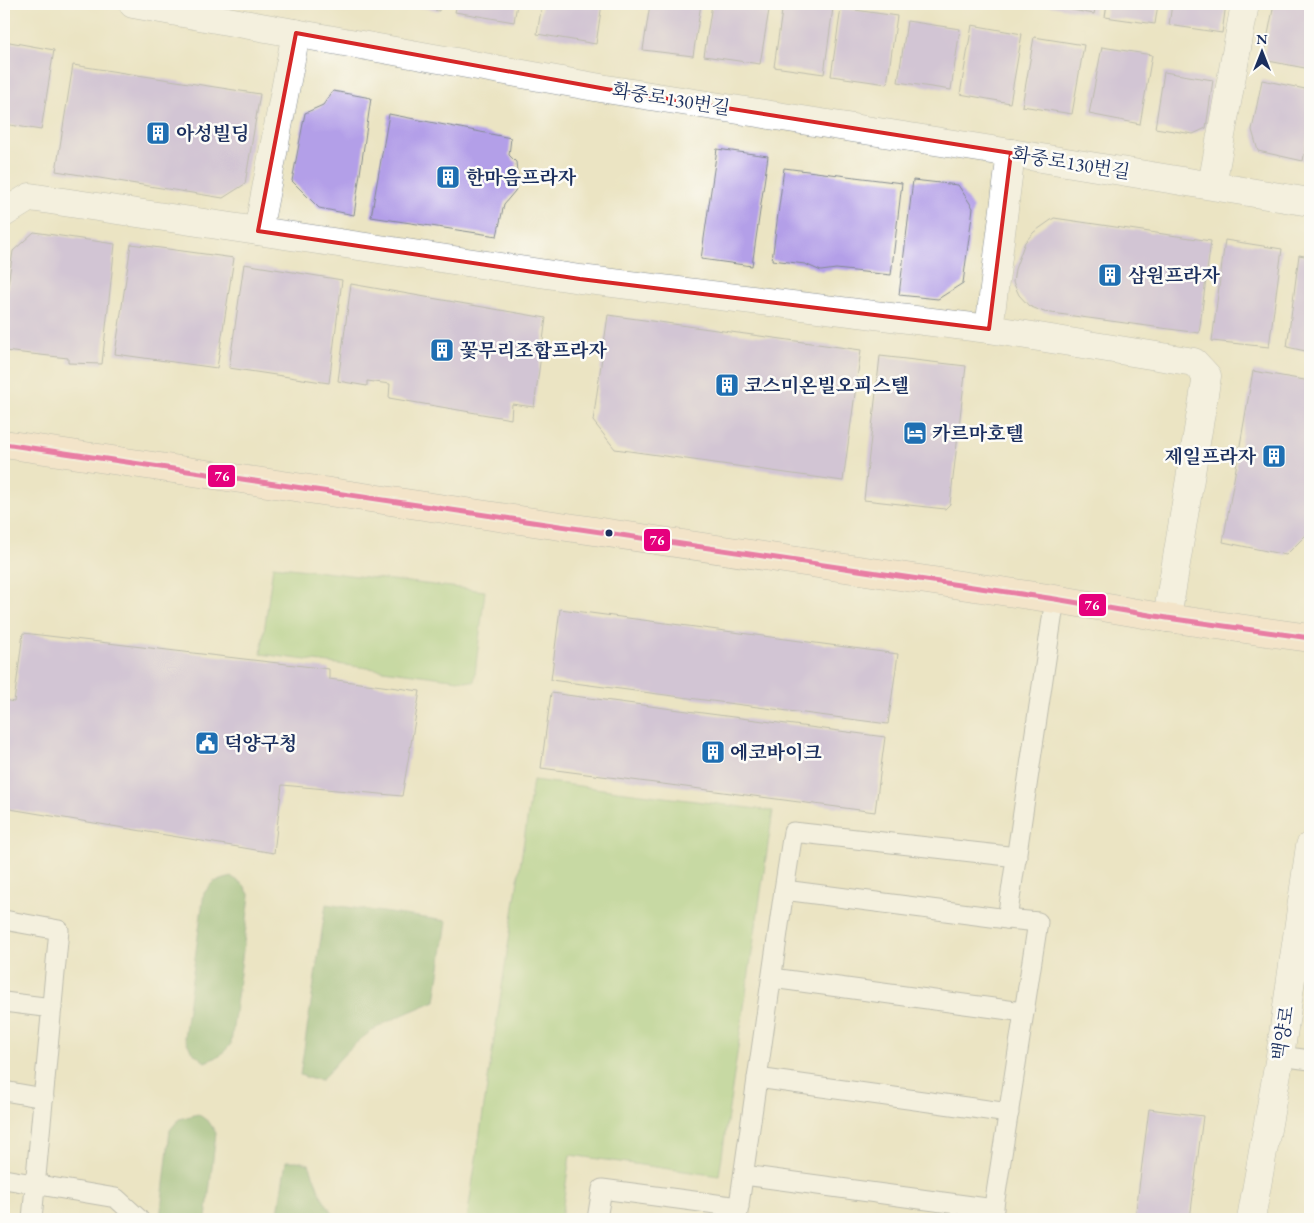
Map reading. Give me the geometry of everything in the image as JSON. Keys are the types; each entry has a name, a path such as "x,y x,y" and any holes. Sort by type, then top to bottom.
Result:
{"main road":[{"path":"4,444 1310,638"}],"street":[{"name":"화중로130번길","path":"133,4 606,89 1310,202"},
{"path":"1212,186 1245,4"},
{"path":"258,231 296,33"},
{"path":"989,329 1011,153"},
{"path":"4,213 30,197 580,279 989,329 1194,362 1207,376 1167,618"},
{"name":"백양로","path":"1251,1219 1280,1056 1310,846"}],"lane":[{"path":"1007,919 1055,599"},
{"path":"597,1219 602,1189 738,1213 793,832 1017,857"},
{"path":"744,1175 993,1214 1038,922 784,890"},
{"path":"4,920 59,930 32,1219"},
{"path":"772,978 1024,1012"},
{"path":"4,1002 52,1008"},
{"path":"1280,1056 1310,1060"},
{"path":"757,1078 1009,1113"},
{"path":"4,1091 44,1098"},
{"path":"4,1179 116,1198 139,1219"}],"highlighted area":[{"path":"296,33 606,89 1011,153 989,329 580,279 258,231"}],"green space":[{"path":"273,566 485,591 474,682 261,654"},
{"path":"533,780 773,811 719,1176 570,1155 561,1219 467,1219"},
{"path":"232,877 244,885 250,896 231,1044 220,1056 205,1062 192,1052 184,1037 204,893 213,882"},
{"path":"326,904 447,921 435,1001 393,1019 369,1033 349,1049 322,1080 300,1075"},
{"path":"198,1114 209,1122 216,1133 206,1219 160,1219 170,1130 179,1119"},
{"path":"286,1161 298,1161 309,1164 321,1195 336,1219 277,1219"}],"building":[{"path":"403,4 440,4 439,11"},
{"path":"457,4 517,4 514,22 455,12"},
{"path":"542,4 602,4 596,44 537,34"},
{"path":"650,4 701,4 693,56 643,50"},
{"path":"712,4 770,4 760,64 704,56"},
{"path":"783,4 806,4 833,8 824,74 774,67"},
{"path":"1039,4 1096,4 1094,14"},
{"path":"1107,4 1158,4 1155,24 1105,17"},
{"path":"1172,4 1226,4 1222,33 1169,25"},
{"path":"1274,4 1310,5 1310,69 1263,60"},
{"path":"841,8 897,16 887,84 831,76"},
{"path":"907,21 960,29 951,90 898,82"},
{"path":"972,25 1022,34 1010,103 960,94"},
{"path":"1034,37 1084,45 1072,114 1022,106"},
{"path":"4,41 54,50 41,130 4,124"},
{"path":"1102,47 1152,55 1140,124 1089,114"},
{"name":"아성빌딩","path":"73,65 260,94 245,184 223,198 56,171"},
{"path":"1164,72 1213,80 1206,128 1193,134 1155,128"},
{"path":"1262,80 1310,90 1310,123 1303,161 1258,151 1252,130"},
{"path":"333,91 371,98 354,215 319,208 292,181 305,113 323,105"},
{"name":"한마음프라자","path":"389,114 511,138 509,155 516,162 518,182 515,191 504,204 497,236 371,217"},
{"path":"717,149 768,156 752,266 701,259"},
{"path":"784,168 902,183 891,275 836,269 821,271 805,264 772,260"},
{"path":"913,180 958,185 973,208 963,283 938,299 899,295"},
{"name":"삼원프라자","path":"1054,218 1211,241 1199,333 1044,312 1029,306 1019,295 1013,282 1015,269 1025,242 1034,232"},
{"path":"34,232 115,244 102,364 68,363 68,358 4,351 4,311 13,251"},
{"path":"1225,240 1282,249 1269,347 1212,341"},
{"path":"131,244 234,258 217,368 115,354"},
{"path":"1299,255 1310,257 1310,352 1287,347"},
{"path":"244,264 342,280 329,383 229,368"},
{"name":"꽃무리조합프라자","path":"351,284 546,318 534,407 512,404 511,419 389,398 390,384 367,381 367,386 338,381"},
{"name":"코스미온빌오피스텔","path":"608,315 861,350 843,481 615,449 593,421"},
{"name":"카르마호텔","path":"880,356 966,366 950,504 945,509 864,500"},
{"name":"제일프라자","path":"1253,371 1310,381 1310,531 1286,555 1223,542"},
{"path":"560,609 898,654 888,724 551,680"},
{"name":"덕양구청","path":"23,633 329,669 329,679 420,691 402,796 282,785 274,853 4,808 4,700 14,702"},
{"name":"에코바이크","path":"551,693 885,737 875,812 541,768"},
{"path":"1149,1109 1203,1116 1190,1219 1135,1219"}],"transit line":[{"name":"76","path":"4,444 1310,638"}],"place":[{"name":"아성빌딩","path":"158,133"},
{"name":"한마음프라자","path":"448,177"},
{"name":"삼원프라자","path":"1110,275"},
{"name":"꽃무리조합프라자","path":"442,350"},
{"name":"코스미온빌오피스텔","path":"727,385"},
{"name":"카르마호텔","path":"915,433"},
{"name":"제일프라자","path":"1274,456"},
{"name":"덕양구청","path":"207,743"},
{"name":"에코바이크","path":"713,752"}]}
